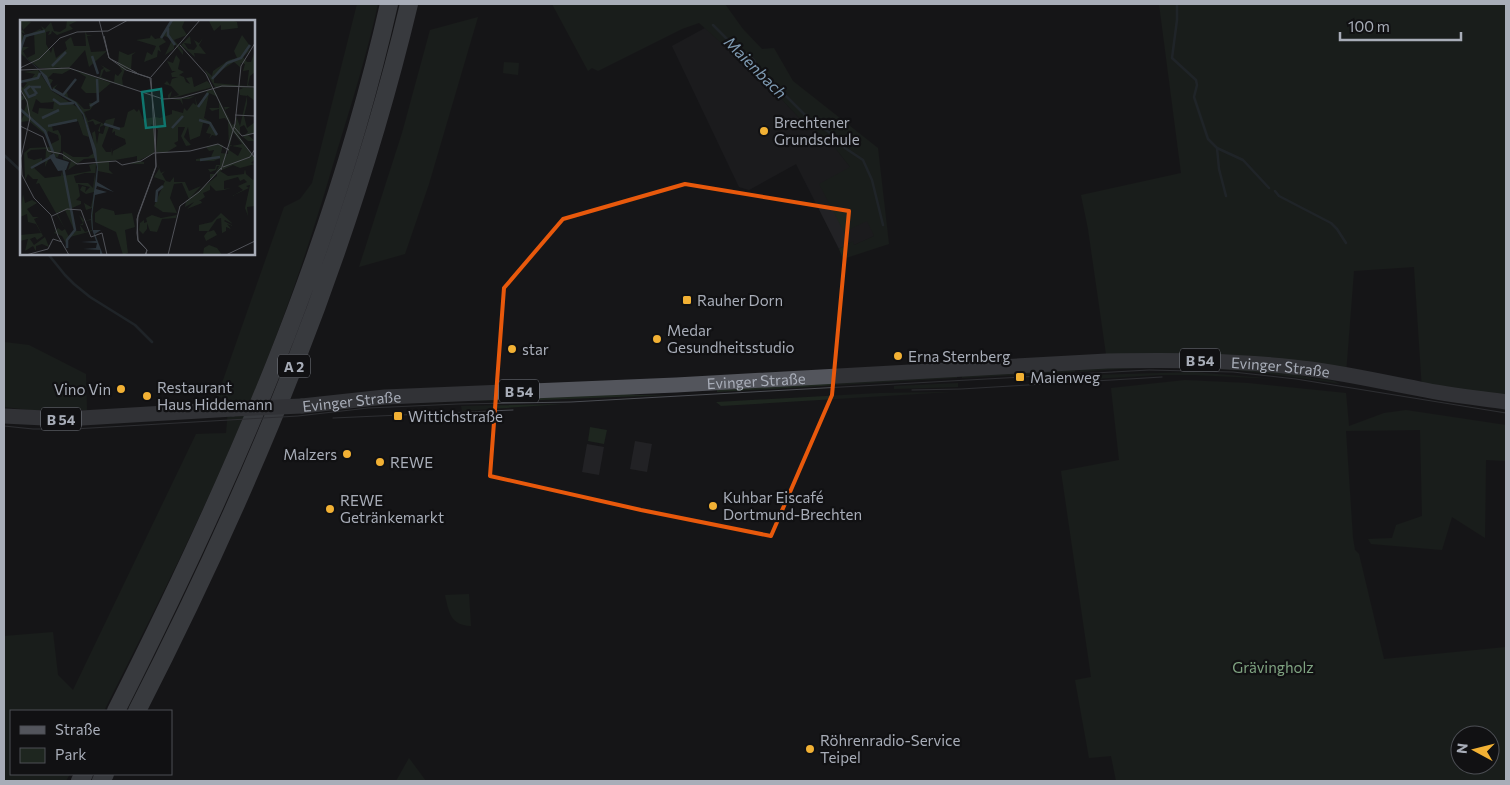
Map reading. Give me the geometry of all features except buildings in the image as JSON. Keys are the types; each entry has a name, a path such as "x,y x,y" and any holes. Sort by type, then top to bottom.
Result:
{"highway":[{"name":"A 2","path":"116,710 217,502 292,323 346,162 389,4"},
{"name":"A 2","path":"137,710 225,529 272,422 320,301 352,208 378,123 409,4"}],"main road":[{"name":"Evinger Straße","path":"4,416 65,419 302,406 385,397 676,385 1107,361 1162,360 1224,361 1294,367 1346,374 1422,390 1506,402"}],"highlighted area":[{"path":"685,184 849,211 832,395 771,536 641,510 490,476 504,288 563,219"}],"shaded area":[{"name":"Brechtener Grundschule","path":"705,28 769,86 803,122 829,140 850,167 874,236 854,245 852,242 839,249 796,164 749,190 739,187 672,46"},
{"path":"635,441 652,444 647,472 630,469"},
{"path":"587,444 604,447 599,475 582,472"}],"green space":[{"path":"357,4 378,4 354,96 288,305 218,477 162,595 104,710 10,710 10,775 69,775 66,781 4,781 4,636 53,632 58,675 73,690 196,434 226,433 229,399 216,394 206,383 222,383 284,207 300,199 312,183"},
{"path":"552,4 725,4 743,29 762,49 774,48 793,81 878,148 889,244 843,259 839,249 853,241 854,245 874,236 867,221 844,232 819,184 850,167 829,140 803,122 769,86 699,23 682,29 598,71 592,68 588,71"},
{"path":"1159,4 1506,4 1506,400 1422,390 1414,267 1354,271 1346,374 1107,361 1088,229 1081,195 1181,173"},
{"path":"478,17 429,184 405,254 359,267 402,133 430,30"},
{"path":"504,62 519,63 518,75 503,73"},
{"path":"4,342 29,345 86,374 87,410 30,410 4,407"},
{"path":"1160,365 1226,366 1281,371 1334,381 1340,384 1254,372 1186,367 1080,372 1080,369"},
{"path":"1075,369 1075,372 962,378 962,375"},
{"path":"1194,372 1276,379 1158,375 1093,379 1093,375"},
{"path":"957,376 957,378 717,392 717,388"},
{"name":"Grävingholz","path":"1185,380 1248,383 1346,393 1349,426 1384,413 1406,410 1506,425 1506,461 1486,460 1485,538 1452,517 1442,550 1371,544 1368,539 1392,538 1396,525 1422,516 1420,430 1346,431 1355,550 1359,554 1384,659 1506,647 1506,781 1116,781 1111,756 1089,758 1075,680 1091,677 1061,471 1119,460 1111,388"},
{"path":"958,383 958,387 894,389 894,386"},
{"path":"951,392 721,406 716,402 879,393"},
{"path":"615,393 668,395 461,401"},
{"path":"563,404 462,411 461,406"},
{"path":"590,427 607,430 604,444 588,441"},
{"path":"469,594 471,626 464,625 455,620 449,612 445,595"},
{"path":"409,758 426,781 396,781"}],"waterway":[{"path":"1177,4 1172,58 1196,80 1197,85 1194,97 1208,139 1217,148 1243,160 1269,188"},
{"name":"Maienbach","path":"713,25 754,60 757,67 808,118 829,132 845,148 863,160 872,180 883,225"},
{"path":"1217,148 1219,169 1226,196"},
{"path":"4,155 20,170"},
{"path":"1275,191 1279,196 1331,223 1346,243"},
{"path":"49,255 74,284 90,297 135,325 152,342"}],"tram line":[{"path":"4,426 33,429 74,429 298,416 368,408 571,402 1149,370 1233,372 1296,379 1506,413"},
{"path":"912,390 961,389 1162,377"},
{"path":"333,418 513,410"}],"place":[{"name":"Brechtener Grundschule","path":"764,131"},
{"name":"Rauher Dorn","path":"687,300"},
{"name":"Medar Gesundheitsstudio","path":"657,339"},
{"name":"star","path":"512,349"},
{"name":"Erna Sternberg","path":"898,356"},
{"name":"Maienweg","path":"1020,377"},
{"name":"Vino Vin","path":"121,389"},
{"name":"Restaurant Haus Hiddemann","path":"147,396"},
{"name":"Wittichstraße","path":"398,416"},
{"name":"Malzers","path":"347,454"},
{"name":"REWE","path":"380,462"},
{"name":"Kuhbar Eiscafé Dortmund-Brechten","path":"713,506"},
{"name":"REWE Getränkemarkt","path":"330,509"},
{"name":"Röhrenradio-Service Teipel","path":"810,749"}]}
